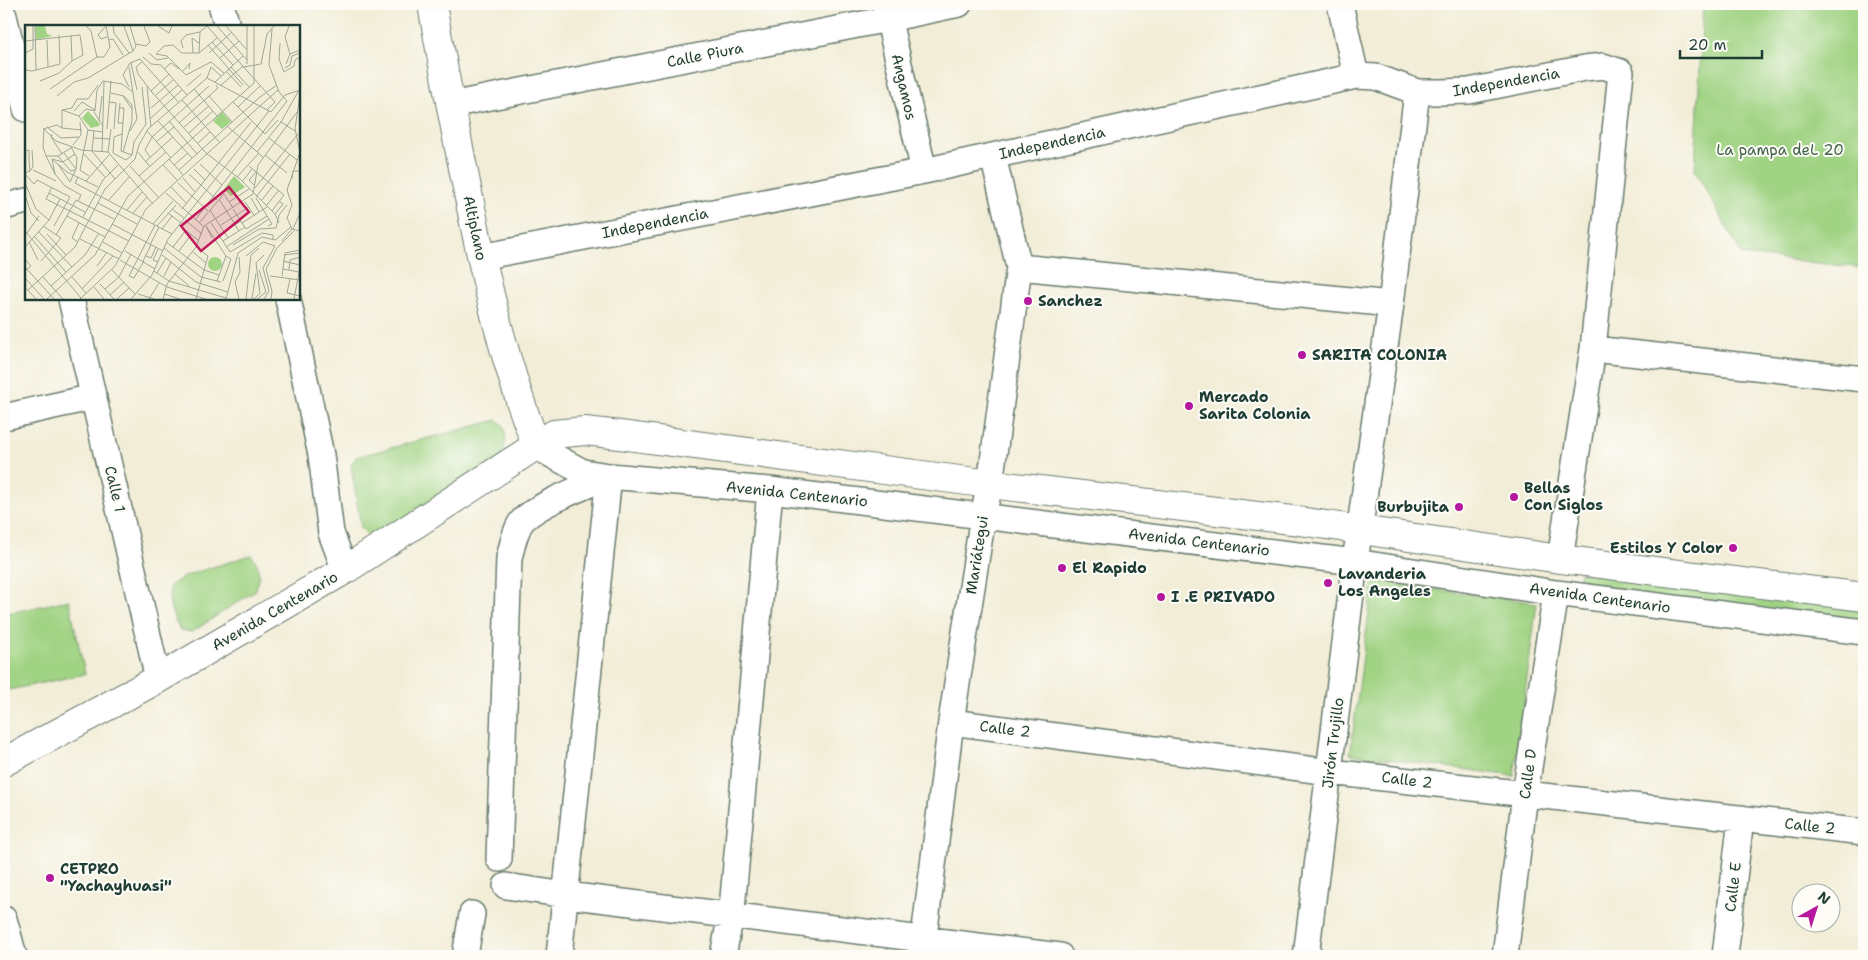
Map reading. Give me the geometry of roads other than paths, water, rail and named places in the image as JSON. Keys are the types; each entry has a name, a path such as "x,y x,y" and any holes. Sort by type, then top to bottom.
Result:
{"street":[{"path":"221,4 227,25"},
{"name":"Altiplano","path":"432,4 450,105 491,303 521,407 537,447"},
{"name":"Calle Piura","path":"450,105 886,12 960,4"},
{"path":"1340,4 1356,76"},
{"name":"Angamos","path":"886,12 924,171"},
{"path":"4,16 25,105"},
{"name":"Independencia","path":"481,257 924,171 1356,76 1376,77 1417,92 1469,91 1603,66 1621,72 1593,349"},
{"name":"Jirón Trujillo","path":"1306,956 1355,562 1391,304 1417,92"},
{"name":"Mariátegui","path":"921,948 951,722 983,516 990,484 1019,267 993,156"},
{"path":"4,207 25,202"},
{"path":"1019,267 1391,304"},
{"name":"Calle 1","path":"71,300 158,679"},
{"path":"288,300 321,455 331,533 345,570"},
{"path":"1560,560 1593,349 1864,379"},
{"path":"4,417 94,397"},
{"name":"Avenida Centenario","path":"4,762 158,679 345,570 537,447 554,434 585,431 990,484 1292,520 1560,560 1864,597"},
{"name":"Avenida Centenario","path":"537,447 583,472 609,476 770,490 1355,562 1556,593 1864,632"},
{"path":"499,859 509,558 514,540 521,523 535,510 609,476"},
{"path":"559,956 609,476"},
{"path":"723,956 731,916 770,490"},
{"name":"Calle D","path":"1505,956 1525,794 1556,593"},
{"name":"Calle 2","path":"951,722 1330,772 1864,832"},
{"name":"Calle E","path":"1725,956 1742,818"},
{"path":"506,886 731,916 921,948 1060,956"},
{"path":"465,956 472,914"},
{"path":"4,919 14,956"}],"place":[{"name":"Sanchez","path":"1028,301"},
{"name":"SARITA COLONIA","path":"1302,355"},
{"name":"Mercado Sarita Colonia","path":"1189,406"},
{"name":"Bellas Con Siglos","path":"1514,497"},
{"name":"Burbujita","path":"1459,507"},
{"name":"Estilos Y Color","path":"1733,548"},
{"name":"El Rapido","path":"1062,568"},
{"name":"Lavanderia Los Angeles","path":"1328,583"},
{"name":"I .E PRIVADO","path":"1161,597"},
{"name":"CETPRO \"Yachayhuasi\"","path":"50,878"}],"park label":[{"name":"La pampa deL 20","path":"1780,150"}]}
